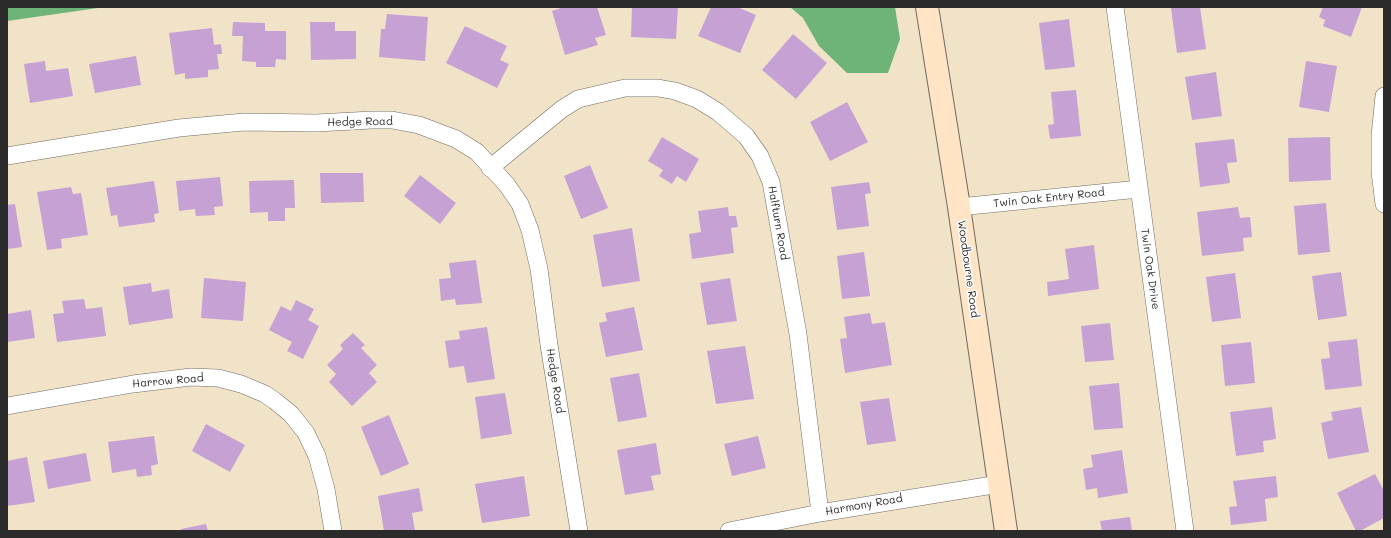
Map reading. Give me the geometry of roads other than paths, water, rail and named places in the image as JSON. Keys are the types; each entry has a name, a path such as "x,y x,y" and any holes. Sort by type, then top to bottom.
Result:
{"main road":[{"name":"Woodbourne Road","path":"927,7 959,207 1006,531"}],"street":[{"name":"Twin Oak Drive","path":"1115,7 1185,531"},
{"name":"Halfturn Road","path":"490,168 562,109 578,99 625,88 658,88 675,91 697,99 718,112 746,136 760,156 771,182 798,334 820,513"},
{"path":"1384,96 1380,136 1380,172 1384,204"},
{"name":"Hedge Road","path":"7,156 179,128 244,122 316,123 392,120 419,124 456,139 477,152 507,185 520,204 530,230 538,263 549,345 580,531"},
{"name":"Twin Oak Entry Road","path":"959,207 1139,189"},
{"name":"Harrow Road","path":"7,406 133,384 191,377 218,378 242,384 265,394 275,401 291,414 306,433 317,456 326,489 333,531"},
{"name":"Harmony Road","path":"729,531 820,513 999,484"}]}
